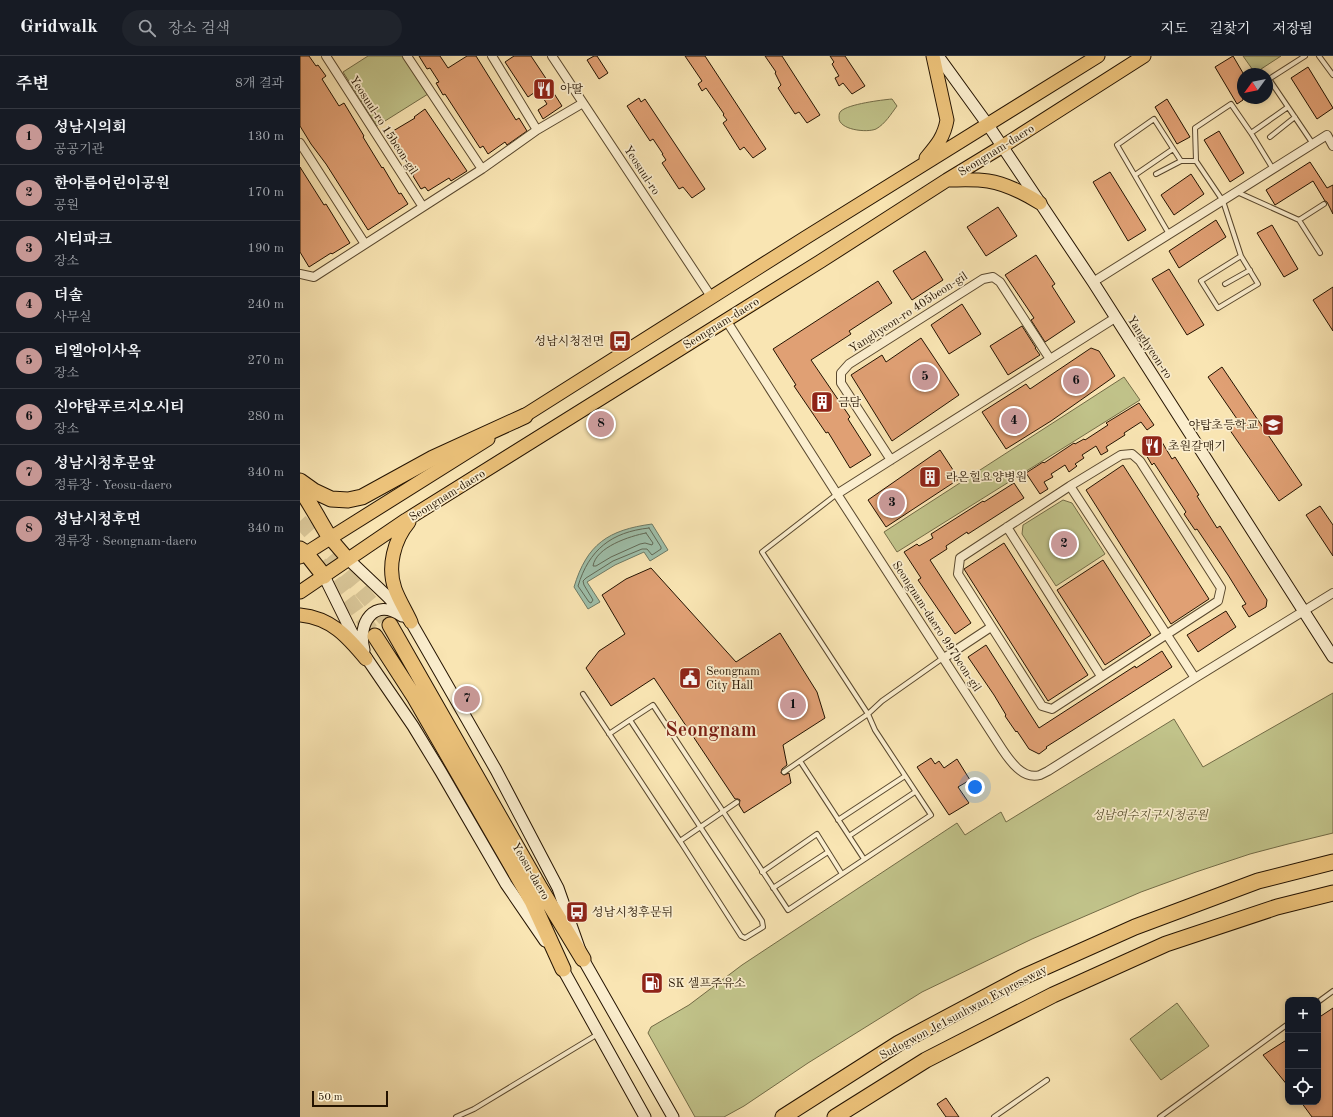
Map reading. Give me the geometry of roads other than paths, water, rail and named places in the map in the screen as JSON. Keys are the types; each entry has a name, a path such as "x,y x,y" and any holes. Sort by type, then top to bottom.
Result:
{"highway":[{"path":"300,481 314,491 331,499 348,500 362,497 432,458 524,416"},
{"path":"300,489 309,501 330,538"},
{"path":"302,553 324,576"},
{"name":"Yeosu-daero","path":"390,625 532,874 583,959"},
{"name":"Yeosu-daero","path":"375,636 416,698 532,901 564,969"},
{"name":"Sudogwon Je1sunhwan Expressway","path":"783,1117 899,1043 1023,977 1135,927 1258,881 1333,862"},
{"name":"Sudogwon Je1sunhwan Expressway","path":"835,1117 926,1060 1053,995 1166,944 1277,907 1333,893"}],"main road":[{"path":"918,167 941,141 946,128 947,120 944,101 933,56"},
{"name":"Yanghyeon-ro","path":"938,56 1003,146 1093,282 1333,657"},
{"path":"302,553 330,538 918,167 1098,56"},
{"name":"Seongnam-daero","path":"300,592 420,512 822,261 1144,56"},
{"path":"947,180 993,182 1014,189 1040,203"},
{"path":"420,512 405,526 395,547 392,564 392,578 395,589 411,622 496,770 558,888 583,959"},
{"path":"330,538 348,559 388,597 411,622"},
{"path":"324,576 350,631 366,659"},
{"path":"366,659 362,634 364,624 371,614 376,611 386,609 396,612 411,622"},
{"path":"300,615 321,620 338,629 366,659 413,726 506,884 564,969"},
{"name":"Yeosu-daero","path":"583,959 673,1117"},
{"name":"Yeosu-daero","path":"564,969 598,1034 645,1117"}],"street":[{"name":"Yeosuul-ro 15beon-gil","path":"326,56 423,207"},
{"path":"408,56 482,169"},
{"path":"492,56 538,130"},
{"name":"Yeosuul-ro","path":"552,56 712,298"},
{"path":"300,274 314,278 482,169 538,130 583,103"},
{"path":"1093,282 1330,134 1333,146"},
{"path":"300,143 365,244"},
{"name":"Yanghyeon-ro 405beon-gil","path":"891,460 841,382 841,373 849,364 917,320 983,279 993,277 1000,282 1050,359"},
{"path":"837,494 1115,318"},
{"name":"Seongnam-daero 997beon-gil","path":"726,320 1010,760 1023,772 1038,776 1048,771 1333,593"},
{"path":"1132,454 1140,461 1221,588 1218,601 1052,709 1042,706 958,574 960,558 1007,528 1070,486 1121,455 1132,454"},
{"path":"1070,486 1195,678"},
{"path":"1007,528 1101,676"},
{"path":"944,658 991,627"}],"lane":[{"path":"1305,56 1269,79 1313,144"},
{"path":"1319,56 1333,75"},
{"path":"1328,69 1333,66"},
{"path":"1241,256 1201,281 1218,308 1258,284 1241,256 1223,201 1196,161 1195,128 1231,104 1251,132 1273,169"},
{"path":"1251,132 1288,108"},
{"path":"1270,137 1295,117"},
{"path":"1170,234 1117,145 1154,119 1181,161"},
{"path":"1134,175 1173,149"},
{"path":"1156,174 1181,161 1196,161"},
{"path":"1236,192 1299,220 1320,253"},
{"path":"1299,220 1324,204"},
{"path":"1225,284 1250,270"},
{"path":"609,734 654,705 788,910 931,815 875,730 868,714 762,552 837,494"},
{"path":"784,772 868,714 882,701 944,658"},
{"path":"584,694 741,936 745,938 763,927 762,921 630,720"},
{"path":"800,761 864,859"},
{"path":"838,820 905,776"},
{"path":"849,836 916,792"},
{"path":"680,841 737,802"},
{"path":"762,872 817,834 842,874"},
{"path":"773,888 828,852"},
{"path":"1321,1000 1333,992"},
{"path":"1160,1117 1285,1026"},
{"path":"456,1117 474,1109 598,1034"},
{"path":"994,1117 1047,1080"}],"water":[{"path":"652,524 668,550 650,561 644,552 615,565 587,582 600,602 588,609 574,587 585,560 601,542 611,535 623,530"}],"tunnel":[{"path":"300,521 390,625"},
{"path":"320,563 375,636"}],"place":[{"name":"아딸","path":"544,89"},
{"name":"성남시청전면","path":"620,341"},
{"name":"티엘아이사옥","path":"925,377"},
{"name":"신야탑푸르지오시티","path":"1076,381"},
{"name":"금담","path":"822,402"},
{"name":"더솔","path":"1014,421"},
{"name":"성남시청후면","path":"601,424"},
{"name":"야탑초등학교","path":"1273,425"},
{"name":"초원갈매기","path":"1152,446"},
{"name":"라온힐요양병원","path":"930,477"},
{"name":"시티파크","path":"892,503"},
{"name":"한아름어린이공원","path":"1064,544"},
{"name":"Seongnam City Hall","path":"690,678"},
{"name":"성남시청후문앞","path":"467,699"},
{"name":"성남시의회","path":"793,705"},
{"name":"성남시청후문뒤","path":"577,912"},
{"name":"SK 셀프주유소","path":"652,983"}],"district":[{"name":"Seongnam","path":"711,729"}],"park label":[{"name":"성남여수지구시청공원","path":"1150,815"}]}
